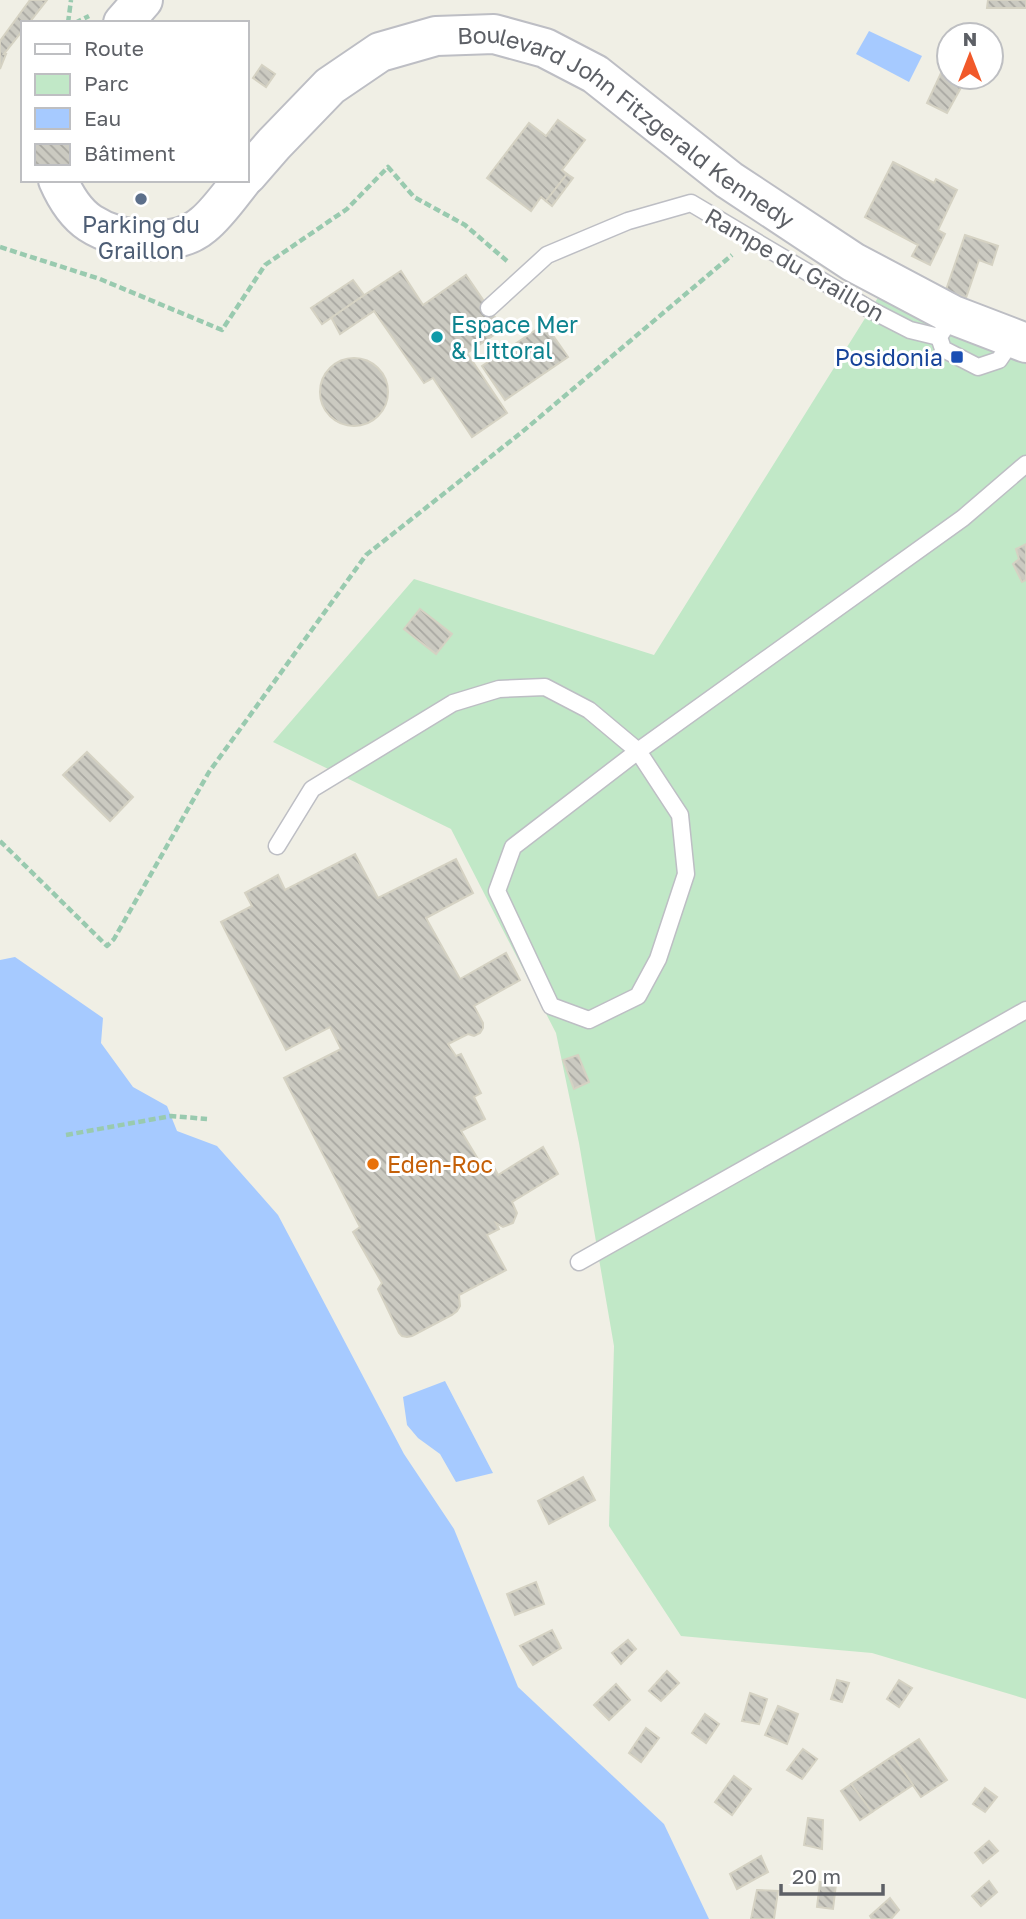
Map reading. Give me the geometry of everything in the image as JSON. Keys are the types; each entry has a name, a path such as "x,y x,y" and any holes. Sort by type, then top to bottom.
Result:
{"street":[{"path":"125,21 143,0"},
{"name":"Boulevard John Fitzgerald Kennedy","path":"248,174 330,86 380,52 436,36 494,34 545,48 595,74 729,180 946,326 1020,340"},
{"path":"59,182 67,200 89,223 115,234 150,241 178,238 203,226 240,182"}],"lane":[{"name":"Rampe du Graillon","path":"525,276 547,255 628,222 691,203 910,330 946,326"},
{"path":"489,308 525,276"},
{"path":"276,846 312,789 453,703 499,689 545,687 589,710 638,751 680,815 686,874 658,959 638,996 589,1020 551,1006 497,891 513,847 638,751 963,518 1026,464"},
{"path":"579,1262 1026,1010"}],"path":[{"path":"68,21 72,0"},
{"path":"0,247 100,279 222,330 265,265 347,209 388,167 414,197 465,225 525,276"},
{"path":"0,841 107,946 114,939 209,772 366,555 522,432 751,239"},
{"path":"66,1135 171,1116 207,1119"}],"green space":[{"path":"879,296 1026,357 1026,1699 872,1653 681,1636 609,1526 614,1346 579,1143 556,1033 451,829 273,742 414,579 654,655"}],"water":[{"path":"869,31 922,56 909,82 856,54"},
{"path":"15,957 103,1018 101,1043 133,1087 167,1106 177,1131 217,1146 278,1215 404,1454 454,1529 518,1687 664,1824 709,1919 0,1919 0,960"},
{"path":"445,1381 493,1473 456,1482 440,1454 418,1438 407,1425 403,1397"}],"building":[{"path":"30,0 47,0 31,21 21,21 21,33 4,54 0,69 0,41"},
{"path":"988,0 1026,0 1026,8 987,8"},
{"path":"262,65 275,74 266,87 253,78"},
{"path":"935,86 935,91 959,91 947,113 927,103"},
{"path":"558,120 585,140 562,170 567,174 546,201 541,197 531,211 487,178 529,123 546,136"},
{"path":"893,162 934,183 936,179 957,190 938,230 945,234 930,265 912,256 918,245 865,217"},
{"path":"567,174 573,178 552,206 546,201"},
{"path":"965,235 998,246 992,265 979,260 966,298 946,290"},
{"path":"401,271 423,305 466,275 503,329 467,353 507,413 472,437 433,378 424,383 374,311 340,334 331,317"},
{"path":"353,280 364,295 322,324 311,308"},
{"path":"545,324 568,357 505,400 482,366"},
{"path":"361,358 382,373 388,385 386,405 378,416 361,426 347,426 330,416 322,405 320,385 330,368 341,360"},
{"path":"1026,544 1026,580 1022,582 1013,564 1019,559 1016,549"},
{"path":"420,609 452,634 436,654 404,629"},
{"path":"87,752 133,797 110,821 63,775"},
{"path":"355,854 378,898 456,859 473,893 426,918 460,979 506,953 520,980 474,1006 483,1023 480,1033 474,1036 468,1034 448,1044 456,1056 461,1054 481,1093 474,1097 485,1119 461,1131 487,1174 495,1169 498,1175 543,1147 558,1174 512,1202 517,1213 513,1223 503,1227 496,1223 499,1229 487,1235 506,1270 459,1295 460,1306 452,1315 407,1337 399,1333 378,1289 382,1283 353,1232 360,1227 284,1078 341,1049 330,1027 286,1050 221,922 252,906 245,893 278,875 285,890"},
{"path":"578,1055 589,1082 574,1089 563,1060"},
{"path":"583,1477 595,1500 549,1524 538,1501"},
{"path":"536,1582 544,1604 515,1615 507,1594"},
{"path":"552,1630 561,1648 533,1665 520,1646"},
{"path":"628,1640 636,1649 621,1664 612,1653"},
{"path":"667,1671 679,1683 661,1701 649,1691"},
{"path":"837,1680 849,1683 842,1702 831,1699"},
{"path":"899,1680 912,1688 899,1707 887,1699"},
{"path":"616,1684 630,1700 609,1720 594,1705"},
{"path":"750,1693 767,1699 759,1724 742,1721"},
{"path":"778,1706 798,1714 787,1744 765,1735"},
{"path":"705,1714 719,1724 706,1743 692,1733"},
{"path":"646,1728 659,1738 641,1762 629,1753"},
{"path":"919,1739 947,1780 921,1797 893,1756"},
{"path":"803,1749 817,1759 802,1779 787,1770"},
{"path":"893,1756 913,1785 872,1812 851,1784"},
{"path":"734,1776 751,1789 732,1815 715,1802"},
{"path":"851,1784 872,1812 860,1820 841,1791"},
{"path":"985,1788 997,1797 985,1812 973,1804"},
{"path":"808,1818 823,1820 822,1849 804,1845"},
{"path":"989,1841 998,1851 983,1863 975,1853"},
{"path":"761,1856 768,1872 737,1889 730,1874"},
{"path":"989,1881 997,1892 981,1906 972,1896"},
{"path":"820,1882 836,1884 833,1909 817,1907"},
{"path":"757,1890 778,1891 774,1919 751,1919"},
{"path":"890,1898 899,1910 891,1919 872,1919 870,1916"}],"place":[{"name":"Parking du Graillon","path":"141,199"},
{"name":"Espace Mer & Littoral","path":"437,337"},
{"name":"Posidonia","path":"957,357"},
{"name":"Eden-Roc","path":"373,1164"}]}
